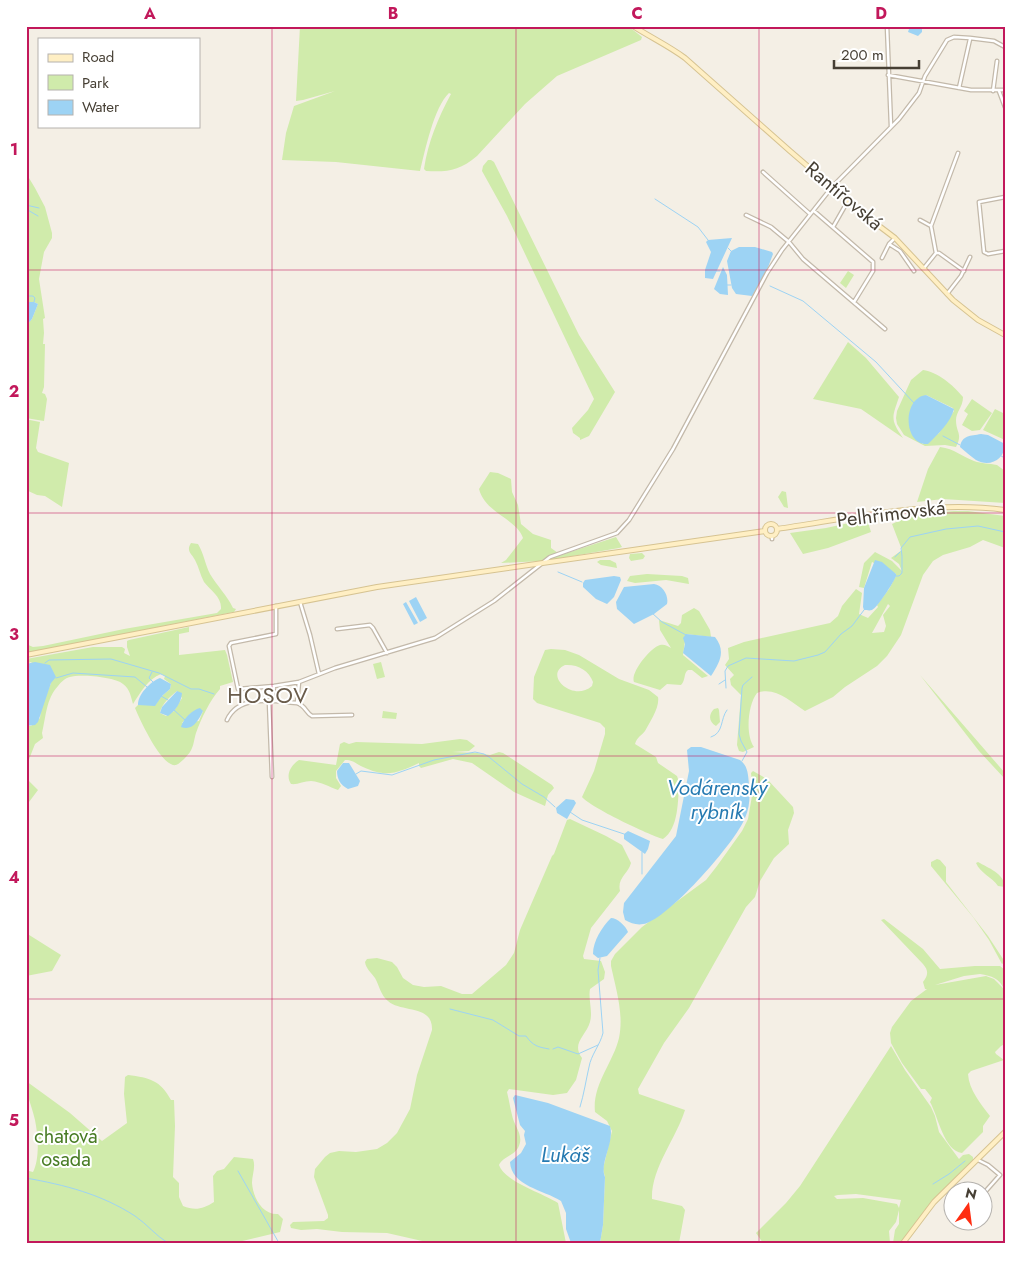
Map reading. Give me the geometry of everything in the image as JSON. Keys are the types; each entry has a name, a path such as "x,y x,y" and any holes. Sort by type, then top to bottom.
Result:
{"main road":[{"name":"Rantířovská","path":"633,26 685,58 862,213 895,238 967,313 1005,335"},
{"name":"Pelhřimovská","path":"777,529 936,507 978,507 1005,510"},
{"path":"770,524 775,525 777,529 776,534 772,537 765,531 770,524"},
{"path":"26,655 377,587 765,531"},
{"path":"903,1243 934,1202 1005,1132"}],"street":[{"path":"887,26 891,126"},
{"path":"276,606 276,634 231,643 229,646 238,689 299,682 435,638 494,602 550,557 617,533 624,527 673,449 774,261 832,187 891,126 919,93 923,81 944,44 954,37 994,41 1005,47"},
{"path":"959,88 970,38"},
{"path":"993,90 997,62"},
{"path":"888,75 978,91 1005,90"},
{"path":"998,91 1005,107"},
{"path":"924,268 936,253 931,226 958,153"},
{"path":"762,172 810,214"},
{"path":"1005,197 980,201 979,203 984,252 988,254 1005,251"},
{"path":"833,227 845,206"},
{"path":"813,210 870,258 873,264 873,271 854,302"},
{"path":"746,215 771,227 789,242 803,259 885,329"},
{"path":"920,220 931,226"},
{"path":"882,258 889,244 895,238"},
{"path":"889,244 900,251 914,271"},
{"path":"936,253 939,253 964,271"},
{"path":"947,294 964,271 970,258"},
{"path":"300,601 319,674"},
{"path":"337,629 370,625 387,653"},
{"path":"298,702 299,682"},
{"path":"272,778 270,701 274,686"},
{"path":"227,720 231,712 242,704 258,701 298,702 312,716 352,715"},
{"path":"978,1160 988,1165 1000,1175 994,1182"}],"green space":[{"path":"300,26 628,26 642,37 641,40 557,76 525,104 477,156 465,165 447,171 426,171 424,169 431,140 451,94 449,93 439,108 427,141 420,171 336,162 282,160 286,133 294,106 335,91 296,101"},
{"path":"488,160 494,162 579,335 615,392 589,436 580,440 573,433 572,428 588,410 594,399 507,216 482,171 483,166"},
{"path":"26,173 45,207 52,233 52,238 44,252 39,279 45,318 43,319 43,344 45,344 44,387 42,393 45,394 47,399 44,421 26,418 26,326 32,319 38,304 26,302"},
{"path":"848,271 854,275 846,288 840,283"},
{"path":"848,342 866,358 899,397 894,422 903,438 861,409 813,399"},
{"path":"923,370 929,371 945,380 963,397 956,417 959,436 956,447 945,445 925,446 904,435 897,424 896,418 897,411 911,380","holes":["926,395 953,408 954,411 939,433 923,444 911,431 909,420 911,409 914,403"]},
{"path":"972,399 992,413 980,430 972,431 962,425 968,414 964,411"},
{"path":"995,409 1005,414 1005,440 983,430"},
{"path":"26,421 40,422 36,448 38,452 69,463 62,507 45,496 26,490"},
{"path":"940,447 954,451 977,462 997,465 1005,471 1005,503 943,499 917,502 928,469"},
{"path":"490,472 498,473 511,479 512,492 518,505 521,524 533,534 551,540 551,548 558,553 542,561 501,563 506,560 523,538 520,531 494,510 482,497 479,489"},
{"path":"782,491 786,492 788,508 784,507 778,497"},
{"path":"968,511 1005,516 1005,548 983,540 970,547 943,555 933,561 923,575 901,635 887,656 877,666 833,697 805,711 776,693 764,691 757,693 751,704 749,720 749,735 754,747 743,752 739,751 737,745 741,695 731,685 730,679 734,675 725,665 729,659 728,648 744,642 830,623 838,616 842,606 856,589 862,593 859,614 868,618 878,607 877,605 889,589 896,574 872,562 864,588 859,587 864,563 875,552 892,561 902,571 899,564 891,558 902,550 892,524 912,515","holes":["888,604 890,606 883,615 886,626 884,632 872,633"]},
{"path":"867,519 871,532 828,548 803,554 790,533 826,528"},
{"path":"616,537 622,547 550,560 552,558"},
{"path":"191,543 198,544 210,574 233,608 236,609 234,612 26,653 26,644 33,647 43,646 124,629 217,613 221,609 220,601 204,582 189,550"},
{"path":"642,553 645,556 643,559 631,561 629,558 630,554"},
{"path":"600,560 610,560 616,563 617,568 601,565 597,562"},
{"path":"647,574 682,576 688,578 689,584 666,580 635,583 627,581 630,576"},
{"path":"694,608 699,611 710,630 711,637 686,634 683,655 708,676 702,678 692,670 688,670 681,685 667,684 660,690 634,682 638,667 651,651 660,645 671,648 660,630 659,620 678,626 681,623 682,615"},
{"path":"189,627 189,632 179,634 179,655 225,650 233,682 220,686 203,716 189,753 176,765 170,764 164,759 152,742 135,708 138,705 155,705 170,689 171,684 164,679 165,676 161,674 152,679 133,704 127,688 119,682 97,677 75,676 63,680 54,691 47,708 42,733 43,738 35,744 26,767 26,726 31,726 40,718 41,708 51,683 31,662 26,664 26,659 93,647 122,647 125,649 124,653 130,656 127,647 127,641","holes":["177,691 182,698 174,711 166,716 160,713 164,703","203,711 199,721 182,723 191,713"]},
{"path":"545,650 565,650 579,655 619,679 649,690 658,697 658,705 654,714 635,744 656,757 658,763 677,776 679,782 675,821 663,839 607,814 582,797 594,771 605,728 600,723 537,703 533,699 534,677","holes":["569,665 586,671 593,682 592,686 577,691 563,686 557,675 559,669"]},
{"path":"381,662 385,677 377,679 373,664"},
{"path":"920,675 1005,773 1005,779 979,751"},
{"path":"718,708 720,722 716,726 710,716 714,709"},
{"path":"383,711 397,713 396,719 382,718"},
{"path":"460,739 467,740 475,746 469,751 452,752 490,755 499,752 503,753 552,785 554,788 548,795 545,806 514,792 472,763 453,759 421,768 419,763 392,773 371,770 353,761 345,760 336,771 336,778 341,786 338,790 322,783 308,781 291,784 289,781 290,770 299,760 336,765 340,744 344,742 349,744 356,742 422,744"},
{"path":"753,771 767,779 793,807 794,813 788,830 789,844 774,858 760,881 755,897 746,907 689,1008 664,1043 638,1089 639,1094 685,1110 655,1176 652,1199 682,1206 685,1210 679,1243 600,1243 603,1225 605,1177 603,1169 612,1131 607,1121 595,1112 595,1102 600,1083 619,1038 621,1020 611,961 615,954 642,927 706,880 717,866 742,831 748,819 753,790 751,773"},
{"path":"26,773 27,779 38,790 26,806"},
{"path":"570,819 622,845 631,863 621,879 620,891 591,928 583,956 584,959 601,961 605,972 604,979 590,989 591,1018 578,1048 582,1058 576,1080 567,1093 553,1095 509,1089 507,1092 513,1119 520,1135 520,1143 516,1151 499,1165 516,1182 558,1203 566,1243 431,1243 387,1233 291,1228 290,1225 293,1222 324,1221 328,1218 314,1177 315,1169 325,1157 330,1153 339,1151 356,1152 377,1149 387,1143 397,1133 410,1109 417,1075 432,1030 431,1022 422,1013 394,1005 386,999 375,978 366,967 365,962 367,959 377,958 392,962 403,978 413,985 424,987 441,986 462,994 472,994 506,965 514,953 520,930 567,820"},
{"path":"937,859 946,867 946,882 988,936 1005,962 1002,964 989,940 973,917 931,866 931,862"},
{"path":"978,862 999,875 1005,887 998,886 978,866 976,863"},
{"path":"884,919 923,949 940,969 1000,966 1005,970 1005,1044 995,1052 1004,1060 971,1071 968,1074 973,1091 990,1116 983,1126 983,1132 962,1153 956,1151 946,1140 930,1102 932,1098 925,1089 921,1089 902,1063 891,1043 890,1033 892,1027 911,1001 927,989 925,989 923,982 927,973 923,964 881,920","holes":["980,974 992,977 997,980 1004,989 994,979 986,976 935,985 964,976"]},
{"path":"26,933 61,955 52,971 26,976"},
{"path":"891,1046 931,1107 939,1132 959,1159 963,1155 969,1154 973,1157 973,1162 952,1182 944,1182 944,1191 917,1221 901,1243 893,1243 895,1230 899,1224 899,1210 896,1222 889,1231 890,1243 763,1243 756,1233 800,1186","holes":["856,1194 901,1200 899,1208 897,1204 863,1198 837,1199 834,1196"]},
{"name":"chatová osada","path":"128,1075 154,1081 163,1088 171,1100 174,1100 173,1177 179,1183 179,1197 183,1206 199,1208 214,1202 213,1176 217,1171 224,1169 234,1157 253,1159 252,1183 254,1194 259,1204 267,1212 278,1214 283,1219 280,1232 234,1243 26,1243 26,1174 29,1171 33,1172 37,1160 38,1146 35,1120 26,1081 70,1113 102,1141 127,1123 124,1094 125,1077"}],"water":[{"path":"910,26 922,26 922,32 918,36 908,32"},
{"path":"732,238 713,279 705,278 705,270 711,252 706,242 708,240"},
{"path":"739,247 755,247 772,252 773,254 767,270 752,296 736,294 732,288 727,261 731,251"},
{"path":"723,267 727,275 728,295 720,294 714,289"},
{"path":"26,302 38,304 32,319 26,326"},
{"path":"926,395 954,409 947,423 928,444 920,443 914,438 910,430 909,421 909,412 913,404 918,398"},
{"path":"981,434 988,435 1005,444 1000,458 996,461 981,462 960,447 965,438"},
{"path":"875,560 882,562 896,576 874,608 864,610 864,588"},
{"path":"614,576 620,577 621,580 614,597 607,604 596,599 583,587 585,580"},
{"path":"654,584 660,586 665,591 667,604 654,614 634,624 617,609 616,602 624,587"},
{"path":"416,597 427,618 420,622 409,601"},
{"path":"406,602 418,623 414,625 403,604"},
{"path":"686,634 715,637 718,642 721,652 717,666 711,676 683,653 685,644 683,638"},
{"path":"35,662 50,665 56,677 51,683 38,722 35,725 26,726 26,664"},
{"path":"160,678 171,684 170,689 155,706 138,705 145,689 152,682"},
{"path":"177,691 182,693 181,700 176,709 168,716 160,713 162,707"},
{"path":"200,708 203,711 195,724 189,728 181,727 188,715"},
{"name":"Vodárenský rybník","path":"691,747 701,747 743,762 747,770 749,784 747,814 729,844 686,892 658,917 644,924 633,923 625,920 623,912 624,903 676,836 689,771 687,750"},
{"path":"343,763 349,763 360,781 358,786 348,789 340,781 337,771"},
{"path":"566,799 574,800 576,803 567,819 557,813 556,808"},
{"path":"628,831 650,841 645,854 624,839 624,834"},
{"path":"611,918 621,923 628,932 607,956 598,958 593,954 596,939"},
{"name":"Lukáš","path":"515,1095 548,1103 610,1126 610,1139 604,1165 603,1225 600,1243 571,1243 566,1229 566,1213 561,1201 522,1182 516,1177 510,1162 521,1153 526,1144 525,1131 520,1125 513,1098"}],"waterway":[{"path":"655,199 698,227 708,240"},
{"path":"26,205 39,208"},
{"path":"26,209 38,216"},
{"path":"728,248 731,251"},
{"path":"770,286 803,301 876,362 914,403"},
{"path":"26,296 33,296 35,298 34,302"},
{"path":"943,436 960,445"},
{"path":"1001,456 1005,458"},
{"path":"895,576 899,576 902,573 901,548 910,537 946,529 978,526 1005,532"},
{"path":"895,557 900,552"},
{"path":"558,572 582,582"},
{"path":"726,688 725,671 728,666 746,658 794,661 818,655 825,652 841,634 852,626 864,610"},
{"path":"652,613 662,622 686,635"},
{"path":"45,663 49,660 111,659 159,673 191,689 199,689 214,694"},
{"path":"152,672 149,678 153,682"},
{"path":"56,678 73,673 135,677 147,687"},
{"path":"742,761 747,752 739,734 742,688 752,677"},
{"path":"719,684 725,680"},
{"path":"161,696 168,700"},
{"path":"174,710 185,720"},
{"path":"711,737 720,729 727,710"},
{"path":"356,774 361,771 392,775 434,760 475,752 489,757 522,784 544,797 555,807"},
{"path":"570,812 582,820 624,834"},
{"path":"642,852 642,874"},
{"path":"580,1107 590,1063 603,1033 598,970 600,958"},
{"path":"450,1009 493,1020 519,1036 526,1036 536,1046 549,1049"},
{"path":"553,1049 558,1047 578,1054 598,1045"},
{"path":"933,1184 965,1161"},
{"path":"238,1171 279,1243"},
{"path":"26,1178 69,1187 96,1196 135,1216 168,1243"}],"district":[{"name":"HOSOV","path":"268,695"}]}
